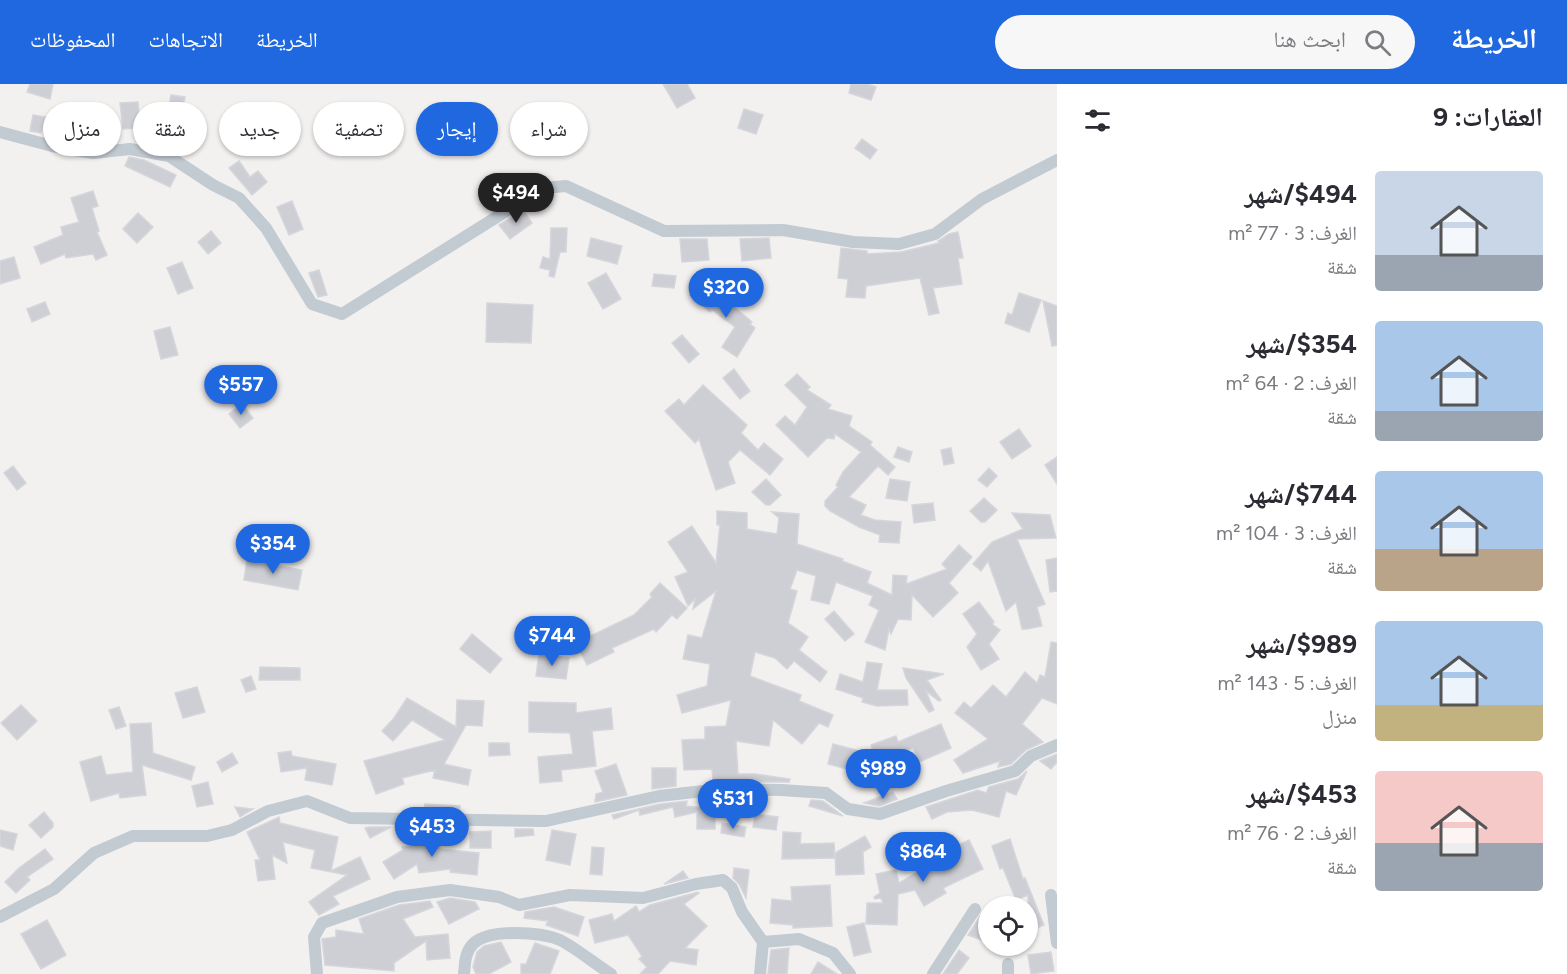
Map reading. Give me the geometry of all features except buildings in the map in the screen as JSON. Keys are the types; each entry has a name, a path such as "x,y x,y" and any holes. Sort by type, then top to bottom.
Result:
{"street":[{"path":"0,132 52,146 93,153 130,149 169,156 213,185 240,198 266,228 312,304 342,314 543,188 566,186 664,231 783,230 853,242 899,244 935,234 982,199 1057,159"},
{"path":"0,917 54,889 94,854 133,836 207,836 232,830 268,811 307,801 350,818 546,821 659,796 721,789 781,790 826,793 848,809 880,814 946,791 1015,771 1031,756 1057,745"},
{"path":"317,974 314,937 322,923 397,897 450,890 499,897 519,905 570,895 643,898 696,884 723,880 732,888 742,912 763,942 760,974"},
{"path":"1051,895 1057,943"},
{"path":"933,974 975,909"},
{"path":"464,974 466,955 472,945 478,940 506,933 559,940 610,974"},
{"path":"763,942 799,939 832,953 850,974"}]}
